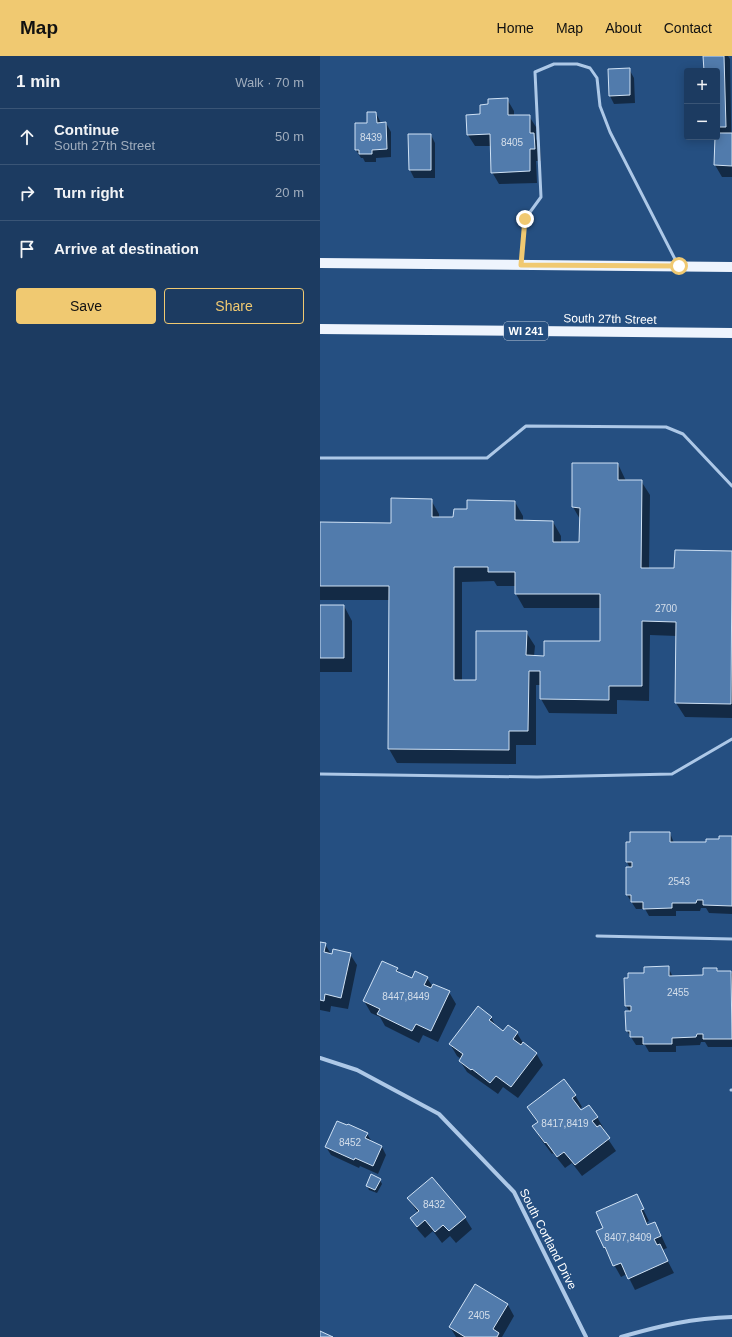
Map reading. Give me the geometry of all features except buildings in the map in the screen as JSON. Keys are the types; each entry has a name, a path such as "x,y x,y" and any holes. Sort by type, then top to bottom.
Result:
{"main road":[{"path":"320,263 732,267"},
{"name":"South 27th Street","path":"320,329 732,333"}],"street":[{"name":"South Cortland Drive","path":"320,1058 357,1070 439,1114 503,1180 514,1192 586,1337"},
{"path":"621,1337 655,1327 705,1318 732,1317"}],"lane":[{"path":"521,265 525,219 541,197 535,72 554,64 577,64 590,68 597,78 600,106 610,132 679,266"},
{"path":"320,458 487,458 526,426 666,427 682,434 732,486"},
{"path":"320,774 537,777 672,774 732,739"},
{"path":"596,936 732,939"}],"route":[{"path":"525,219 521,265 679,266"}]}
